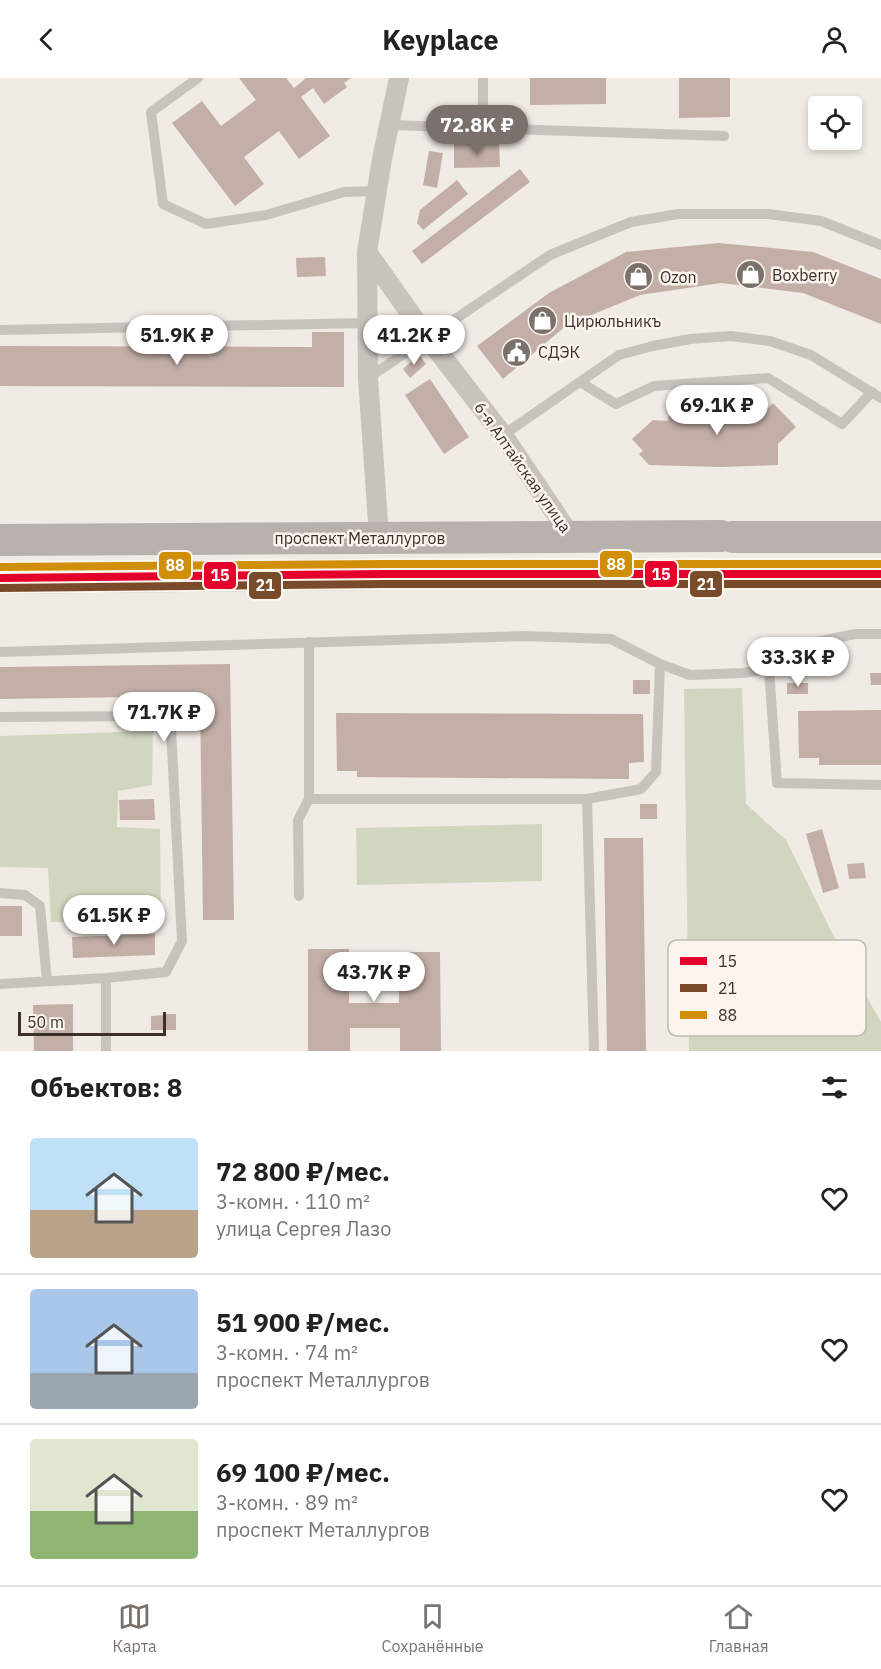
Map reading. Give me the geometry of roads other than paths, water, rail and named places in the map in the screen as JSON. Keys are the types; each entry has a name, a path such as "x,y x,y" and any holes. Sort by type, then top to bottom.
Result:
{"main road":[{"path":"379,537 385,574"},
{"name":"проспект Металлургов","path":"0,540 881,537"},
{"path":"0,578 385,574 881,574"}],"street":[{"path":"379,537 368,378 367,252 376,192 399,78"},
{"name":"6-я Алтайская улица","path":"367,252 427,337 503,435 572,538"}],"lane":[{"path":"198,78 151,112 163,204 206,224 266,215 344,192 376,192"},
{"path":"483,78 483,127"},
{"path":"390,125 724,136"},
{"path":"368,378 550,255 631,222 678,214 768,214 821,221 881,245"},
{"path":"0,330 367,323"},
{"path":"503,435 619,355 690,339 731,336 770,341 811,355 827,367 877,395 842,424 768,378 654,386 616,404 580,382"},
{"path":"0,652 523,636 611,639 660,664 690,675 743,673 769,669 811,643 855,634 881,634"},
{"path":"299,896 298,820 309,799 309,642"},
{"path":"309,799 587,799 641,789 656,772 660,664"},
{"path":"769,669 777,783 881,785"},
{"path":"0,717 159,716 171,729 182,941 166,972 0,984"},
{"path":"587,799 594,1051"},
{"path":"0,892 25,895 40,906 47,981"},
{"path":"106,978 106,1051"}],"place":[{"name":"Boxberry","path":"751,275"},
{"name":"Ozon","path":"639,277"},
{"name":"Цирюльникъ","path":"543,321"},
{"name":"СДЭК","path":"517,352"}]}
